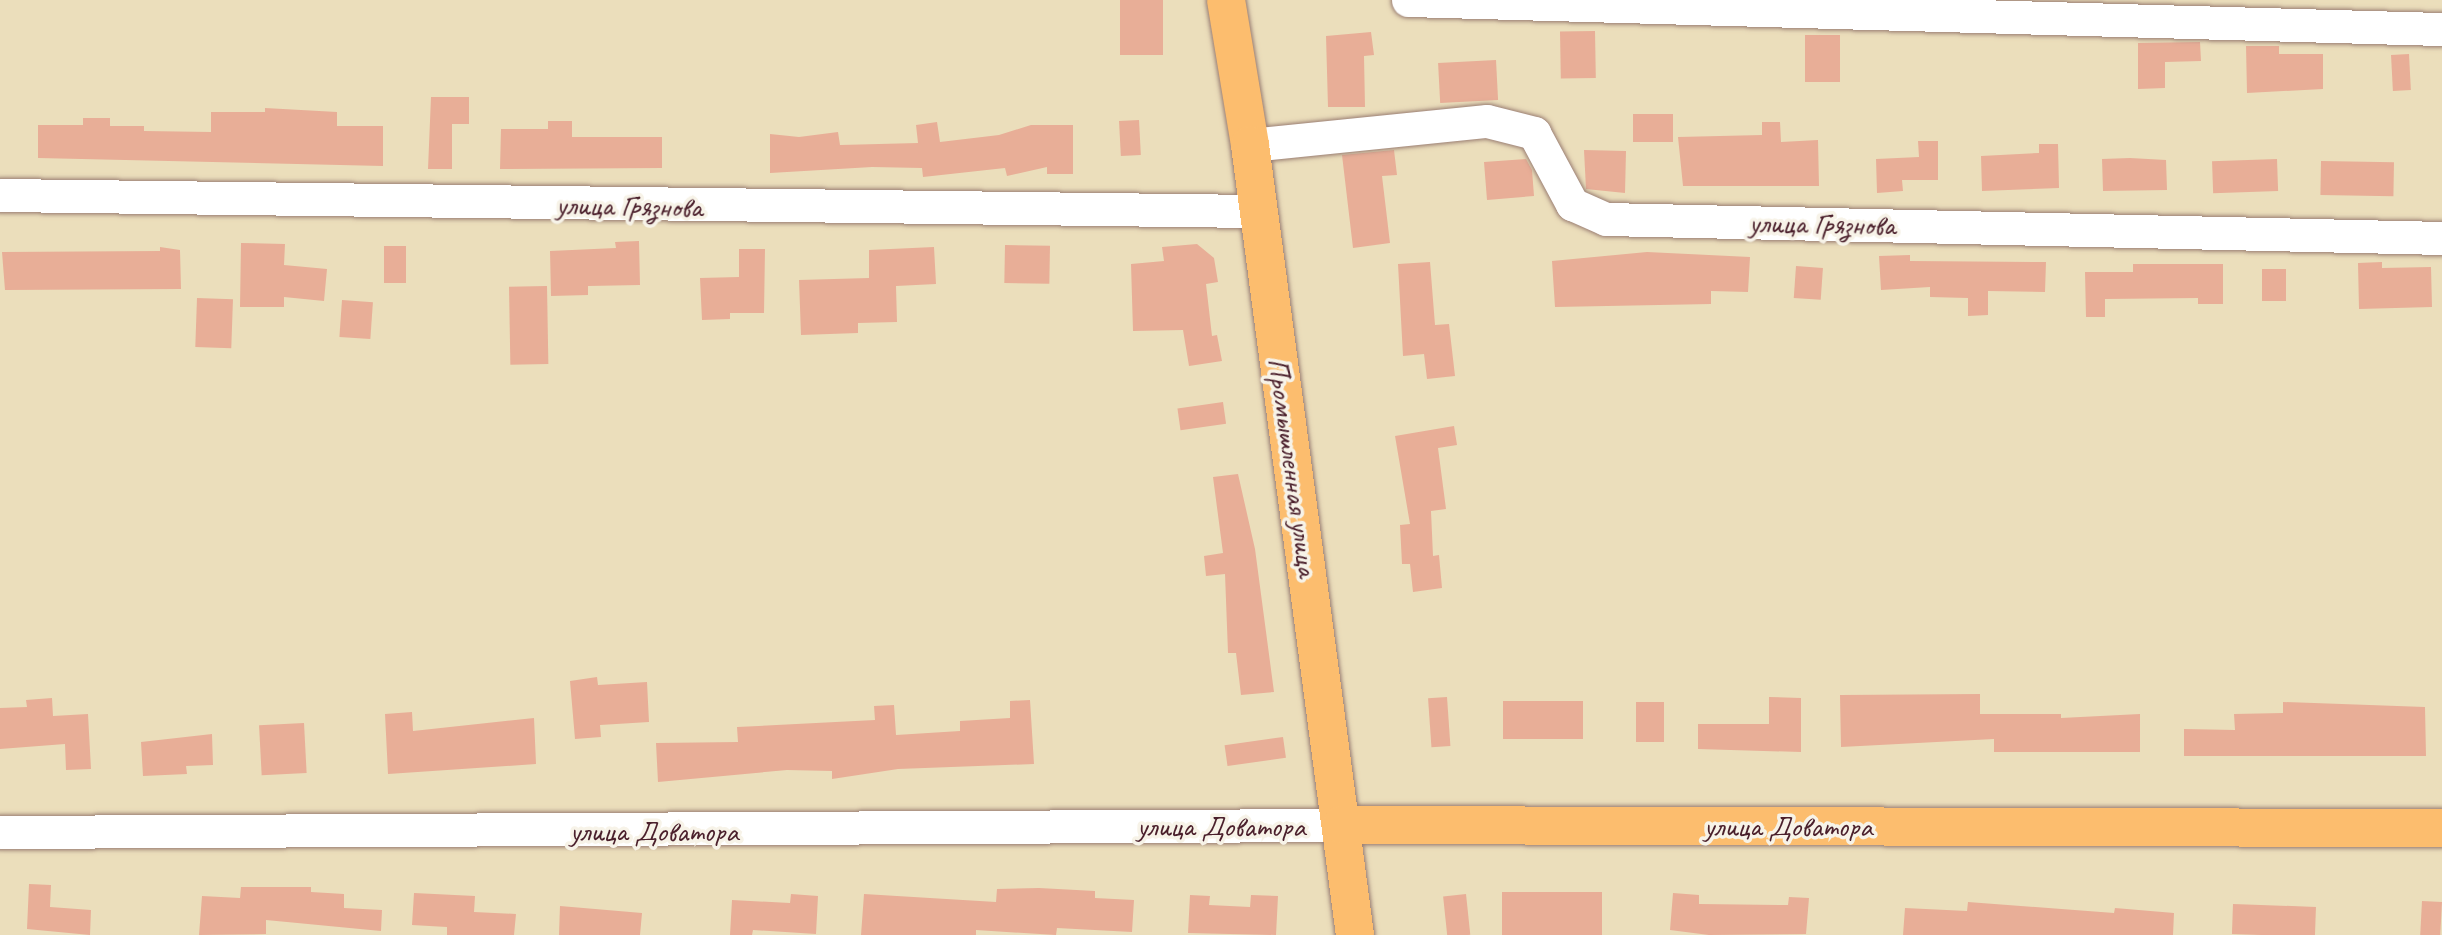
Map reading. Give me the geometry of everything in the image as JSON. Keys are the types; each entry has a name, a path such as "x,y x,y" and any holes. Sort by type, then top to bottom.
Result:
{"main road":[{"name":"Промышленная улица","path":"1226,0 1250,145 1355,935"},
{"name":"улица Доватора","path":"1342,825 2442,828"}],"street":[{"path":"1408,0 2442,29"},
{"name":"улица Грязнова","path":"1250,145 1487,121 1534,133 1572,204 1606,219 2442,237"},
{"name":"улица Грязнова","path":"0,195 1257,211"},
{"name":"улица Доватора","path":"0,832 1342,825"}],"building":[{"path":"1120,0 1163,0 1163,55 1120,55"},
{"path":"1595,31 1596,78 1561,79 1560,32"},
{"path":"1371,32 1374,55 1364,56 1365,107 1328,107 1326,36"},
{"path":"1805,35 1840,35 1840,82 1805,82"},
{"path":"2200,42 2201,61 2165,62 2165,88 2138,89 2138,43"},
{"path":"2246,46 2279,46 2279,54 2323,54 2323,89 2247,93"},
{"path":"2409,54 2411,90 2393,91 2391,55"},
{"path":"1496,60 1498,100 1440,103 1438,63"},
{"path":"431,97 469,97 469,124 452,124 452,169 428,169"},
{"path":"265,108 337,112 337,126 383,126 383,166 38,158 38,125 83,125 83,118 110,118 110,126 144,126 144,131 211,132 211,112 265,112"},
{"path":"1633,114 1673,114 1673,142 1633,142"},
{"path":"1139,120 1141,155 1121,156 1119,121"},
{"path":"548,121 572,121 572,137 662,137 662,168 500,169 501,129 548,129"},
{"path":"937,122 940,142 999,135 1031,125 1073,125 1073,174 1047,174 1047,167 1007,176 1005,168 923,177 922,168 872,167 770,173 770,134 799,137 838,132 840,145 918,143 916,125"},
{"path":"1762,122 1780,122 1781,142 1818,140 1819,186 1683,186 1678,137 1762,135"},
{"path":"1918,141 1938,141 1938,180 1902,180 1903,191 1877,193 1876,159 1919,157"},
{"path":"2039,144 2058,144 2059,188 1982,191 1981,156 2039,153"},
{"path":"1394,150 1397,175 1382,176 1390,243 1353,248 1342,155"},
{"path":"1584,150 1626,151 1625,193 1586,189"},
{"path":"1526,159 1532,170 1534,196 1487,200 1484,162"},
{"path":"2102,159 2166,160 2167,190 2103,191"},
{"path":"2277,159 2278,191 2213,193 2212,161"},
{"path":"2321,161 2394,162 2393,196 2320,195"},
{"path":"639,241 640,285 588,286 588,295 551,296 550,251 616,248 615,242"},
{"path":"241,243 285,244 284,265 327,269 324,301 284,297 284,307 240,307"},
{"path":"1197,244 1214,258 1218,282 1206,284 1212,336 1217,335 1222,361 1189,366 1183,330 1133,331 1131,264 1164,261 1162,247"},
{"path":"1005,245 1050,246 1049,284 1004,283"},
{"path":"384,246 406,246 406,283 384,283"},
{"path":"160,247 180,250 181,289 5,290 2,252 160,251"},
{"path":"934,247 936,284 896,286 897,322 858,323 858,333 801,335 799,280 869,278 869,250"},
{"path":"739,249 765,249 764,313 730,313 730,319 702,320 700,278 739,277"},
{"path":"1647,252 1750,257 1748,292 1711,291 1711,304 1555,307 1552,261"},
{"path":"1910,255 1910,261 2046,262 2045,292 1988,291 1988,315 1968,316 1968,298 1930,297 1930,287 1881,290 1879,256"},
{"path":"1430,262 1435,325 1449,324 1455,376 1427,379 1424,354 1403,356 1398,264"},
{"path":"2382,262 2382,268 2431,267 2432,307 2359,309 2358,263"},
{"path":"2133,264 2223,264 2223,304 2198,304 2198,298 2105,299 2105,317 2086,317 2085,272 2133,272"},
{"path":"1796,266 1823,268 1821,300 1794,298"},
{"path":"2262,269 2286,269 2286,301 2262,301"},
{"path":"547,286 548,364 510,365 509,287"},
{"path":"197,298 233,299 231,348 195,347"},
{"path":"342,300 373,302 370,339 339,337"},
{"path":"1223,402 1226,424 1181,430 1177,408"},
{"path":"1454,426 1457,445 1438,448 1446,509 1431,511 1433,556 1439,555 1442,588 1413,592 1410,564 1402,564 1400,525 1410,524 1395,436"},
{"path":"1238,474 1255,549 1274,692 1241,695 1236,653 1228,653 1225,574 1206,576 1204,556 1223,553 1213,477"},
{"path":"597,677 598,685 647,682 649,722 600,725 601,737 575,739 570,681"},
{"path":"1980,694 1980,714 2061,714 2061,718 2140,714 2140,752 1994,752 1994,739 1841,747 1840,695"},
{"path":"1447,697 1450,746 1431,747 1428,698"},
{"path":"1769,697 1801,698 1801,752 1698,749 1698,724 1769,724"},
{"path":"52,698 53,716 88,714 91,769 66,770 65,744 0,749 0,708 27,707 26,700"},
{"path":"1030,700 1034,764 898,769 832,779 832,771 787,770 658,782 656,743 738,742 737,727 875,720 874,706 894,705 896,735 960,731 960,721 1010,718 1010,701"},
{"path":"1503,701 1583,701 1583,739 1503,739"},
{"path":"1636,702 1664,702 1664,742 1636,742"},
{"path":"2283,702 2425,707 2426,756 2184,756 2184,729 2235,730 2234,714 2283,713"},
{"path":"412,712 413,731 534,718 536,764 388,774 385,714"},
{"path":"304,723 307,773 262,775 259,725"},
{"path":"212,734 213,765 186,766 187,774 143,776 141,742"},
{"path":"1283,737 1286,758 1227,766 1225,745"},
{"path":"29,884 51,885 50,907 91,910 90,935 27,929"},
{"path":"241,887 311,887 311,892 344,894 344,908 382,910 381,931 266,920 266,934 199,935 202,896 240,898"},
{"path":"997,889 1095,891 1095,898 1134,900 1132,932 1057,928 1056,935 976,930 976,935 861,935 864,894 996,902"},
{"path":"1502,892 1602,892 1602,935 1502,935"},
{"path":"414,893 475,896 474,912 516,914 514,935 447,935 447,927 412,925"},
{"path":"1673,893 1699,895 1699,904 1788,905 1789,897 1809,898 1806,934 1709,935 1670,930"},
{"path":"791,894 818,896 816,934 753,930 752,935 730,935 732,900 790,903"},
{"path":"1466,894 1470,935 1447,935 1443,896"},
{"path":"1190,895 1210,896 1209,905 1250,907 1251,895 1278,896 1276,935 1188,933"},
{"path":"2422,901 2442,902 2440,935 2420,935"},
{"path":"1968,902 2114,913 2115,908 2174,913 2173,935 1903,935 1905,908 1967,911"},
{"path":"2233,904 2316,907 2315,935 2232,934"},
{"path":"560,906 642,913 640,935 559,935"}]}
